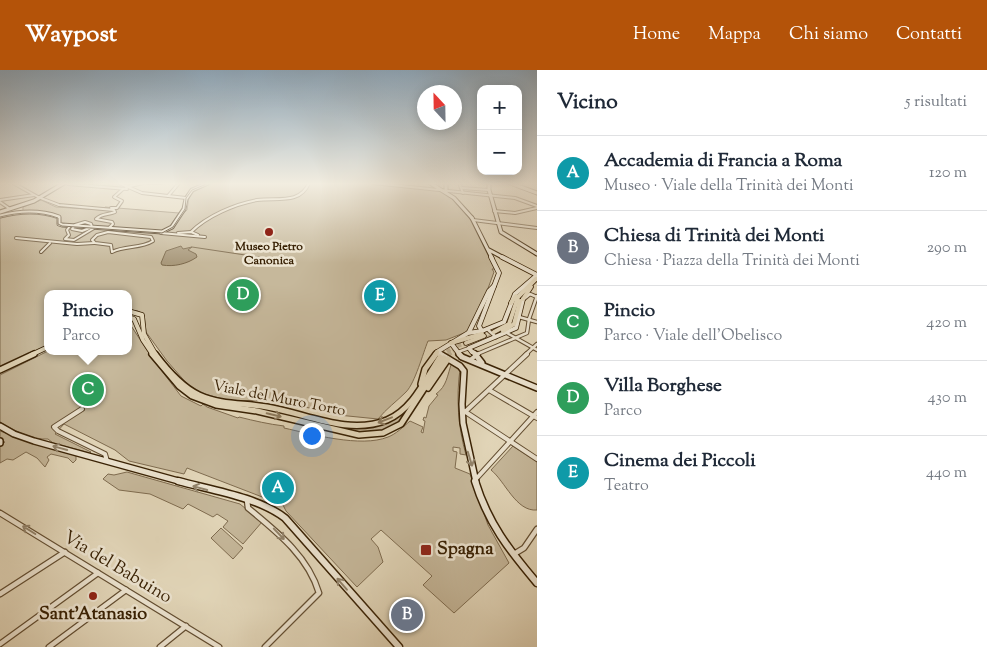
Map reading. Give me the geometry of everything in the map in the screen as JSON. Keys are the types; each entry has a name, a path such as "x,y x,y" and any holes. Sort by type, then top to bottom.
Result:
{"main road":[{"path":"516,311 537,276"},
{"path":"511,303 537,276"},
{"path":"493,332 512,326 521,298 530,287"},
{"path":"493,332 505,327 510,322 516,301 523,290"},
{"name":"Viale del Muro Torto","path":"132,312 142,316 146,338 162,362 193,392 213,400 266,407 338,423 363,425 379,423 395,416 408,406 423,389"},
{"name":"Viale del Muro Torto","path":"132,318 143,340 156,359 179,386 192,396 216,405 251,410 353,434 371,435 386,432 401,424 442,356"},
{"path":"451,343 485,336"},
{"path":"471,349 485,336"},
{"path":"0,371 44,350"},
{"path":"423,389 431,385 442,356"}],"street":[{"path":"0,212 10,210"},
{"path":"109,210 115,212 100,215 96,219 107,220 113,223 109,229"},
{"path":"166,231 170,229 183,210"},
{"path":"185,236 196,226 214,215 228,210"},
{"path":"468,210 499,273 479,326 485,336"},
{"path":"525,210 516,212 494,211 502,234 537,254"},
{"path":"0,216 16,213 55,216 59,218 60,224 136,233 151,237 153,241 145,246 122,247 112,252 110,251 111,246 95,243 80,245 16,238"},
{"path":"100,228 107,220"},
{"path":"474,221 537,228"},
{"path":"69,235 67,230 71,226"},
{"path":"69,235 65,239 74,240 93,228"},
{"path":"109,229 124,228 146,232"},
{"path":"170,229 176,232"},
{"path":"95,243 92,239 97,234 119,231"},
{"path":"136,233 166,231 189,232 204,237 156,232"},
{"path":"69,235 78,236"},
{"path":"41,252 50,242"},
{"path":"460,355 471,349 506,321 516,292 537,276 487,249"},
{"path":"495,285 489,290 468,333 451,343 442,356 460,366 464,372 464,438 476,479 494,528 537,583"},
{"path":"471,349 480,353 516,339 529,330 529,319 537,296 530,294 522,302 517,327 508,333"},
{"path":"519,317 537,322"},
{"path":"468,333 485,336 493,332 508,333 535,349"},
{"path":"451,343 460,355 469,360 537,388"},
{"path":"464,411 535,349 537,344"},
{"path":"471,349 480,353"},
{"path":"469,360 471,349"},
{"path":"471,349 482,364"},
{"path":"489,390 535,417"},
{"path":"82,409 54,426 58,431 105,454 108,457 107,461"},
{"path":"464,411 537,459"},
{"path":"476,479 510,441 535,417 537,412"},
{"path":"0,426 28,439 270,508 282,515 399,647"},
{"path":"247,500 247,507 271,526 290,545 317,582 319,593 265,647"},
{"name":"Via del Babuino","path":"0,513 219,647"},
{"path":"514,555 526,545 537,530"},
{"path":"0,594 65,552"},
{"path":"0,644 98,573"},
{"path":"49,647 126,590"},
{"path":"163,646 186,626"}],"shaded area":[{"path":"23,210 141,210 179,213 168,229 173,229 187,210 465,210 495,269 492,269 494,272 479,313 469,331 446,340 428,341 416,375 409,388 378,419 338,415 337,413 266,400 230,401 205,394 189,386 167,361 146,332 144,315 138,311 132,310 132,290 44,290 44,347 0,367 0,218 18,214"},
{"path":"181,246 183,249 192,247 188,250 196,254 197,257 180,264 162,265 161,263 166,251"},
{"path":"132,327 152,358 181,396 201,406 203,404 238,418 284,426 284,428 336,439 364,441 388,437 410,421 423,427 421,432 423,433 424,417 426,418 429,406 438,395 436,394 445,384 452,362 460,369 458,412 466,455 460,454 460,448 453,447 453,451 457,452 455,468 470,474 488,525 509,563 454,613 423,585 432,576 381,530 371,539 378,547 383,562 357,587 286,511 283,505 187,468 184,474 129,461 115,450 64,424 55,434 90,453 53,443 48,439 17,432 0,422 0,375 44,353 44,355 132,355"},
{"path":"234,406 266,409 353,427 398,416 410,409 391,427 383,431 371,432 311,424"},
{"path":"0,431 38,445 76,455 76,460 73,463 68,458 51,454 47,457 49,460 45,467 37,458 26,452 13,460 7,459 0,463 0,447 5,442 0,439"},
{"path":"513,446 537,462 537,510 523,506 517,501 491,470"},
{"path":"127,472 240,504 262,522 243,544 223,527 228,521 217,514 213,517 188,504 183,509 150,494 119,490 103,479 108,474 114,475"},
{"path":"221,528 243,548 233,559 211,538"}],"waterway":[{"path":"192,247 265,258"}],"tunnel":[{"path":"482,334 491,330"},
{"path":"487,338 496,334"},
{"path":"442,355 452,348 466,343"},
{"path":"448,355 457,349"},
{"path":"444,358 450,354"}],"tram line":[{"path":"0,217 22,213 37,213 58,218 58,224 62,226 162,233 173,227 184,210"}],"place":[{"name":"Museo Pietro Canonica","path":"269,232"},
{"name":"Villa Borghese","path":"243,295"},
{"name":"Cinema dei Piccoli","path":"380,296"},
{"name":"Pincio","path":"88,390"},
{"name":"Accademia di Francia a Roma","path":"278,488"},
{"name":"Spagna","path":"426,550"},
{"name":"Sant'Atanasio","path":"93,596"},
{"name":"Chiesa di Trinità dei Monti","path":"407,615"}]}
